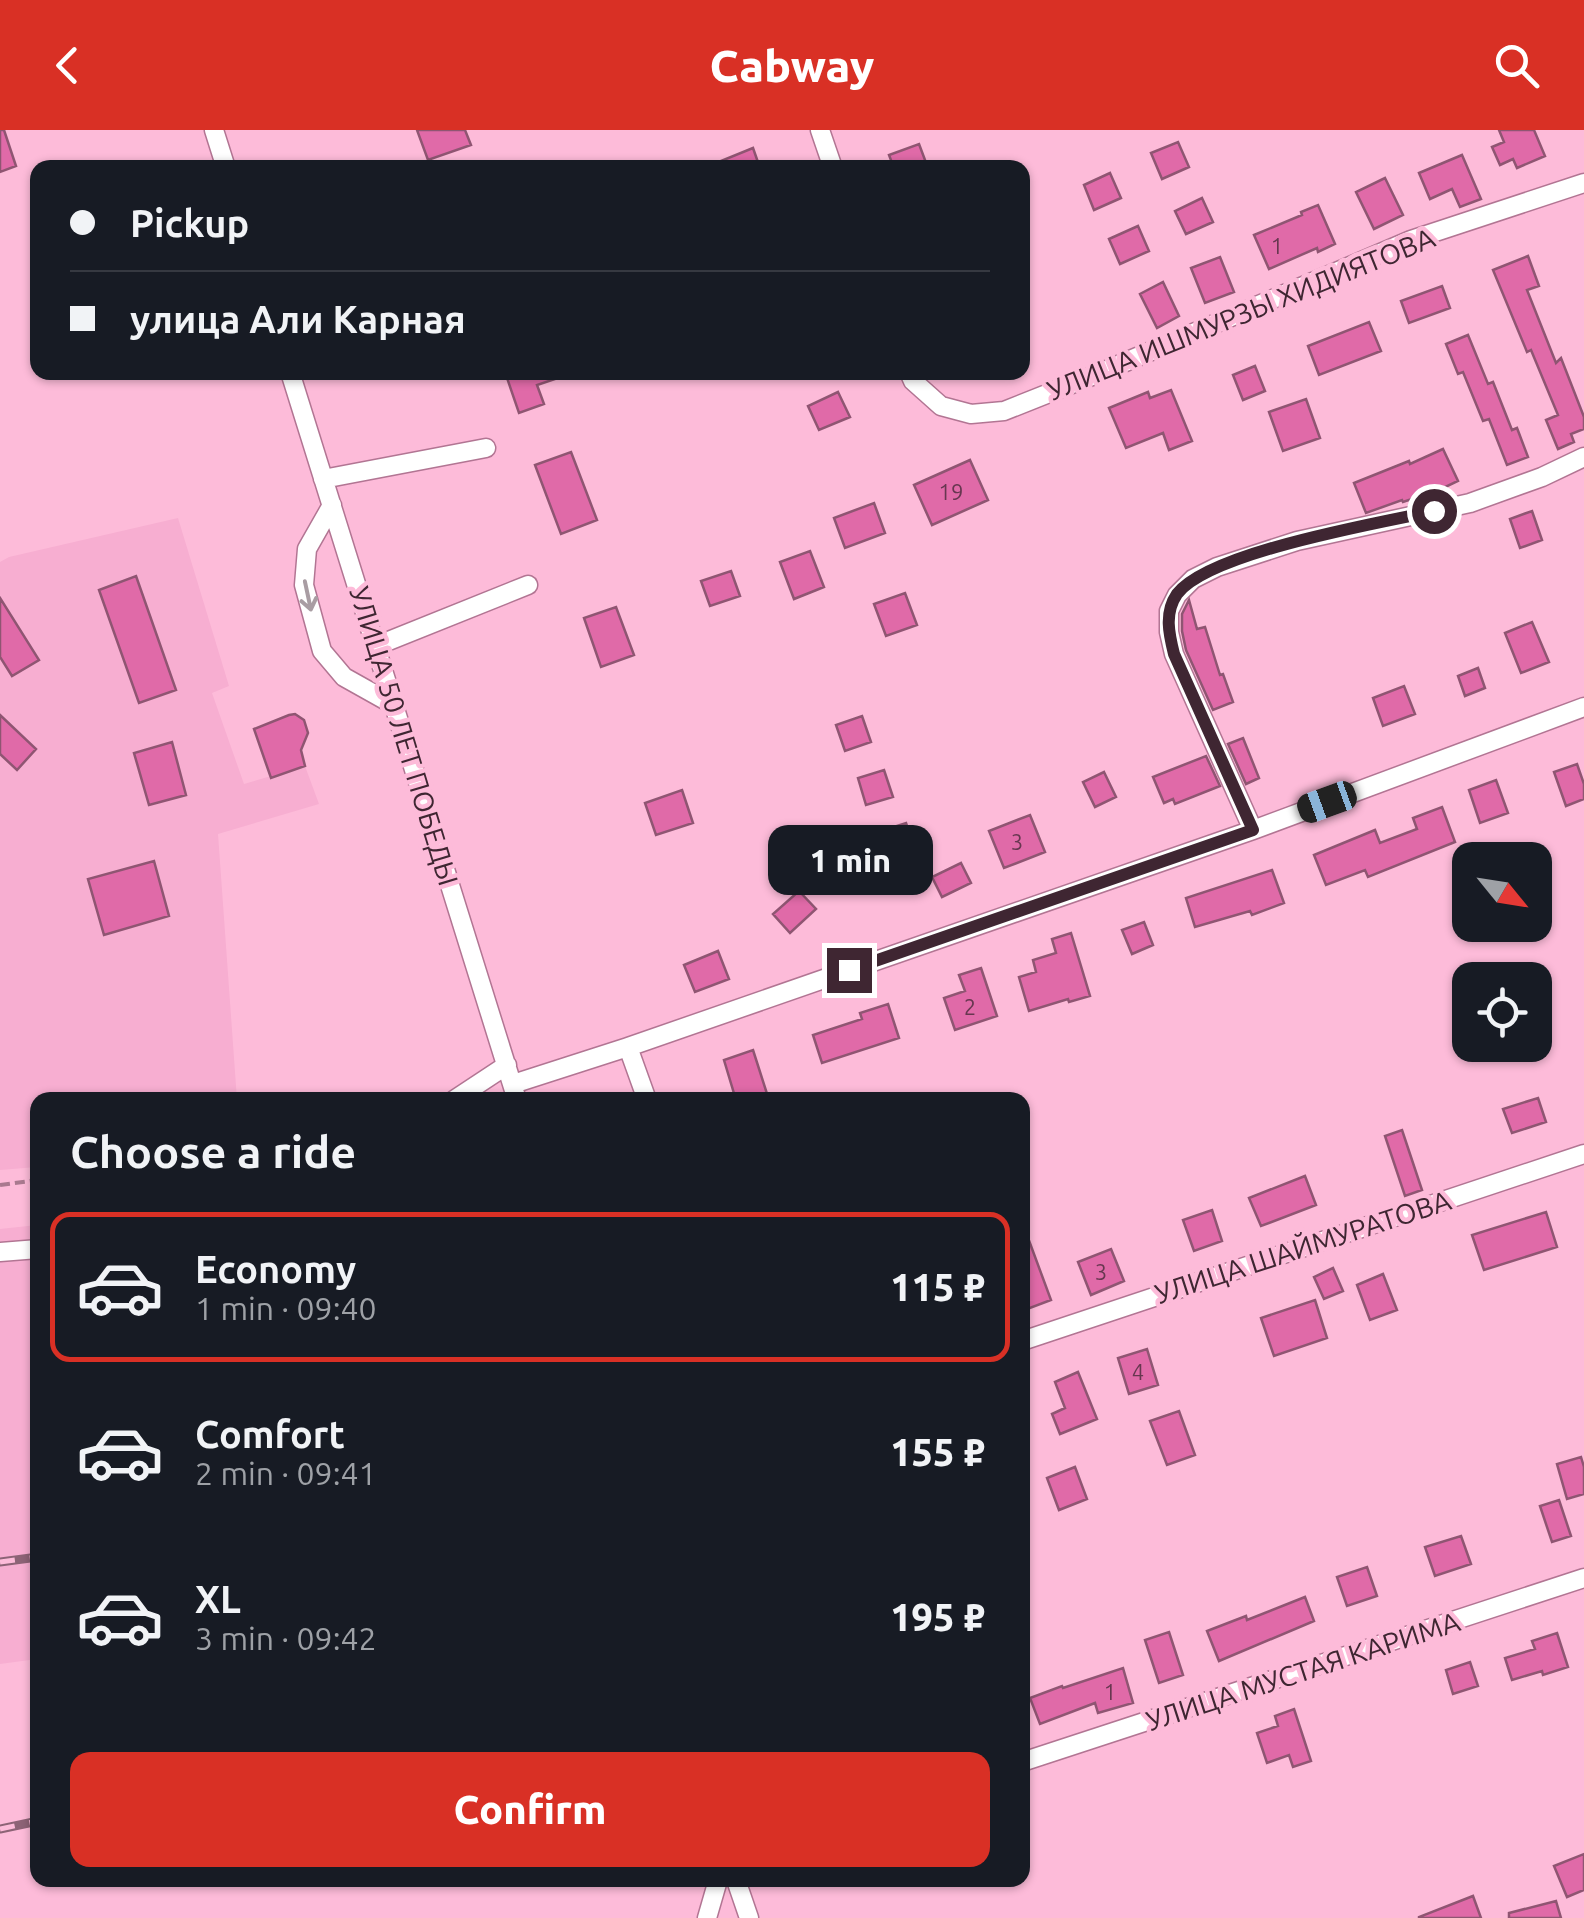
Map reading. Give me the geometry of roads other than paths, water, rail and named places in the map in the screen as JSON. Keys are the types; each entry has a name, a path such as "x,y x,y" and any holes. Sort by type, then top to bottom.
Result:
{"street":[{"path":"214,130 223,160"},
{"path":"820,130 830,160"},
{"name":"УЛИЦА ИШМУРЗЫ ХИДИЯТОВА","path":"913,380 941,406 971,414 1004,411 1411,240 1584,183"},
{"name":"УЛИЦА 50 ЛЕТ ПОБЕДЫ","path":"292,380 515,1092"},
{"path":"323,478 486,448"},
{"path":"1253,830 1174,654 1168,632 1169,611 1177,595 1192,579 1217,567 1297,541 1470,503 1584,458"},
{"path":"332,505 307,550 304,585 322,650 344,677 394,706"},
{"path":"376,646 528,585"},
{"path":"515,1092 628,1047 1253,830 1584,707"},
{"path":"628,1047 644,1092"},
{"path":"466,1092 507,1065"},
{"name":"УЛИЦА ШАЙМУРАТОВА","path":"1030,1338 1584,1154"},
{"path":"0,1252 30,1249"},
{"name":"УЛИЦА МУСТАЯ КАРИМА","path":"1030,1759 1584,1578"},
{"path":"707,1918 716,1887"},
{"path":"738,1887 749,1918"}],"railway":[{"path":"0,1562 30,1558"},
{"path":"0,1829 30,1823"}]}
